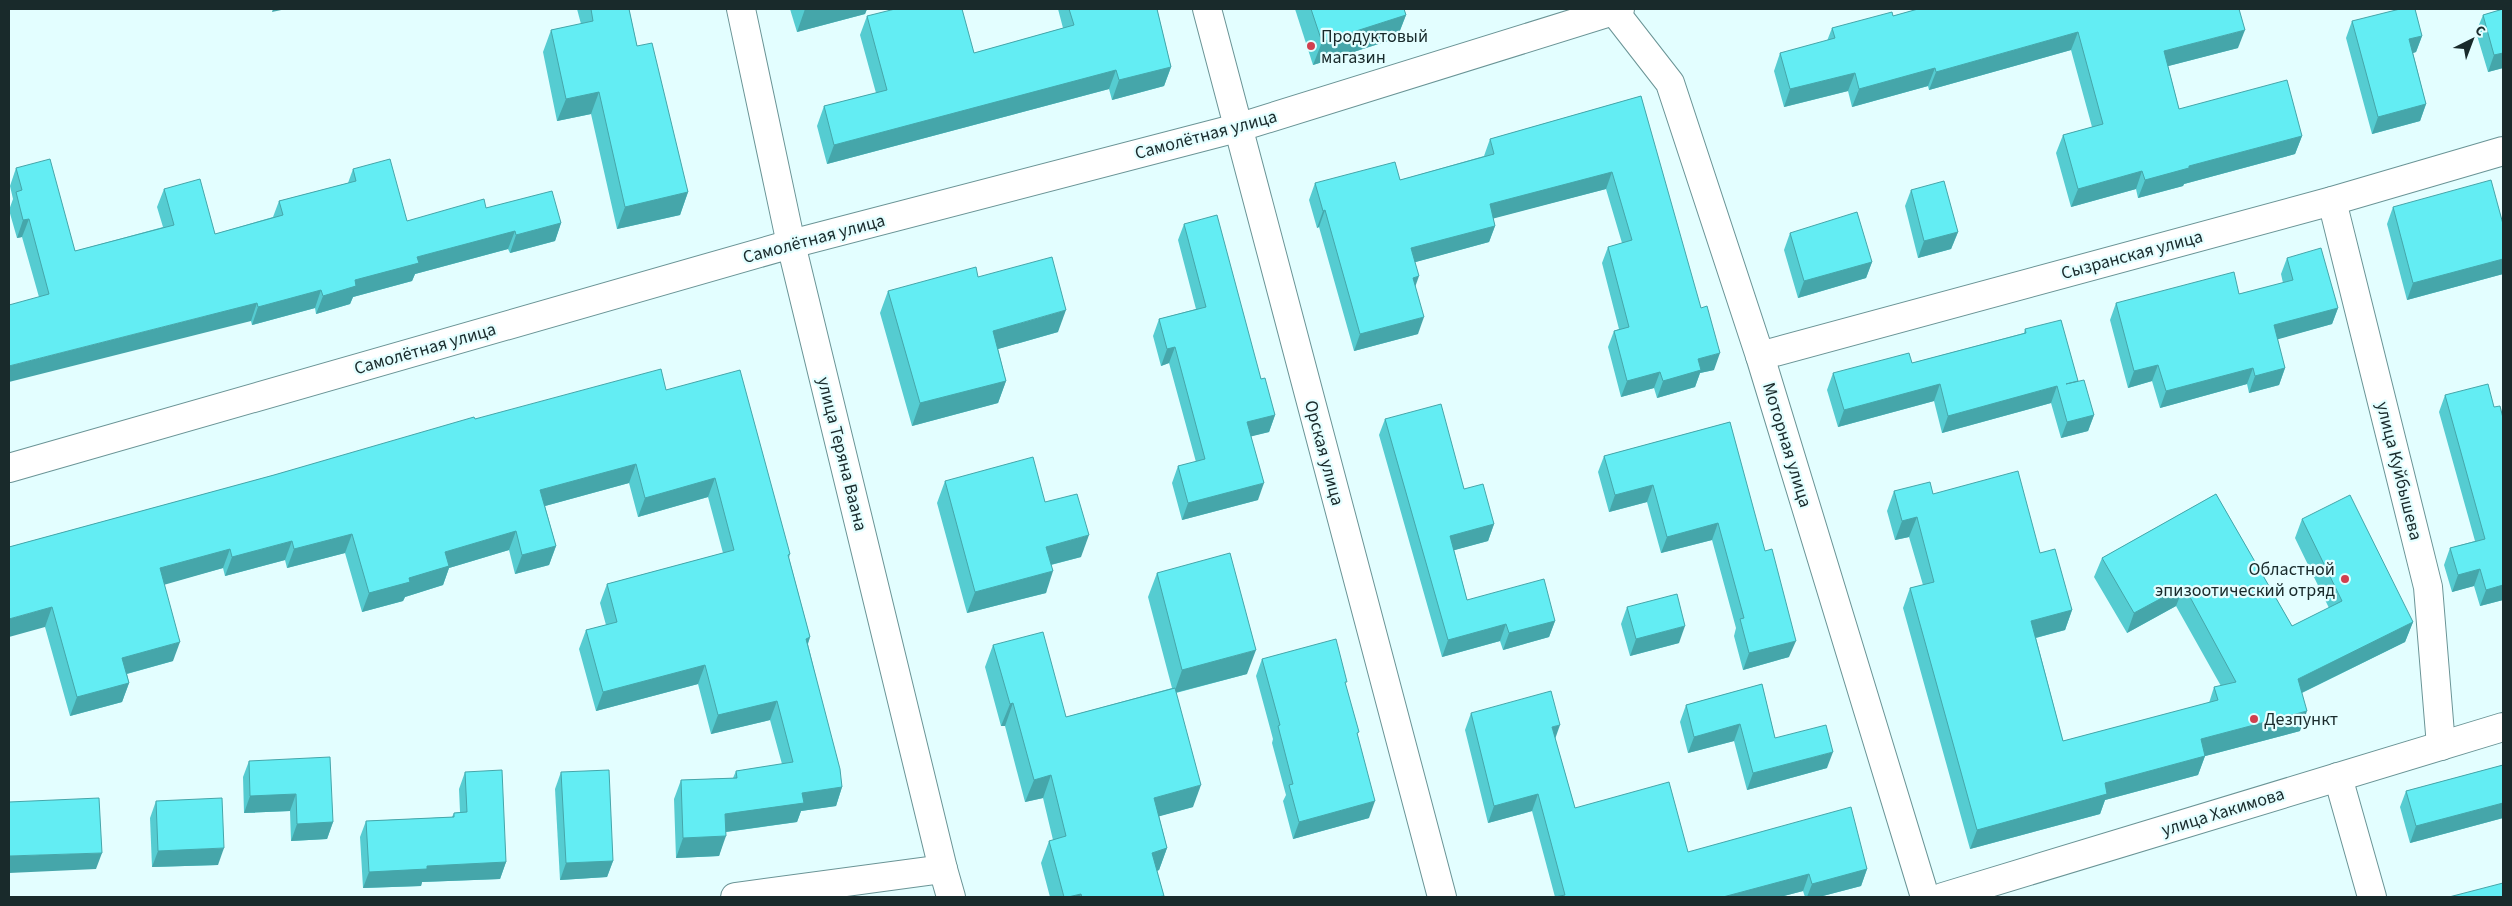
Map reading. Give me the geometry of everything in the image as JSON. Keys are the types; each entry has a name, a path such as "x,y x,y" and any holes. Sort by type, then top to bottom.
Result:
{"street":[{"name":"улица Теряна Ваана","path":"741,9 791,244 951,897"},
{"name":"Орская улица","path":"1207,9 1442,897"},
{"name":"Самолётная улица","path":"9,468 791,244 1237,128 1617,10"},
{"name":"Моторная улица","path":"1617,10 1670,84 1760,356 1925,897"},
{"name":"Сызранская улица","path":"1760,356 2332,201 2503,151"},
{"name":"улица Куйбышева","path":"2332,201 2428,587 2442,746"},
{"name":"улица Хакимова","path":"1943,897 2503,727"},
{"path":"2338,777 2372,897"},
{"path":"735,897 943,869"}],"building":[{"path":"591,9 629,9 637,46 652,43 688,192 625,207 599,92 566,99 551,30 593,21"},
{"path":"895,9 962,9 974,53 1074,25 1069,9 1157,9 1171,67 1119,80 1116,70 834,145 824,106 887,90 867,16"},
{"path":"1311,9 1404,9 1406,15 1322,42"},
{"path":"1918,9 2239,9 2245,30 2164,51 2179,109 2287,80 2302,136 2189,166 2189,168 2145,180 2142,171 2078,189 2063,135 2103,124 2078,32 1936,72 1935,68 1859,89 1855,73 1790,89 1780,53 1835,38 1832,28 1892,12 1893,16"},
{"path":"2400,9 2415,9 2422,36 2409,39 2426,104 2378,117 2352,21"},
{"path":"2503,9 2503,53 2494,55 2483,15"},
{"path":"1641,96 1701,308 1707,306 1720,353 1698,359 1701,370 1663,381 1660,372 1627,381 1614,331 1629,327 1608,247 1632,240 1612,172 1490,204 1495,226 1411,248 1419,276 1413,278 1424,317 1360,334 1325,210 1323,211 1315,183 1395,162 1400,180 1494,154 1490,139"},
{"path":"50,159 75,251 174,225 164,189 200,179 215,234 283,215 279,201 356,181 353,169 390,159 407,221 484,199 486,208 552,191 561,223 516,235 515,231 417,257 419,263 355,280 356,286 323,296 321,290 258,307 257,303 9,366 9,305 49,294 29,219 23,220 16,192 22,190 16,168"},
{"path":"2491,180 2503,224 2503,259 2413,283 2393,207"},
{"path":"1944,181 1958,232 1924,241 1911,190"},
{"path":"1857,212 1872,262 1804,281 1790,233"},
{"path":"1217,215 1261,379 1265,378 1275,415 1247,422 1264,483 1188,503 1178,466 1205,459 1175,347 1167,349 1159,319 1206,307 1184,224"},
{"path":"2321,248 2338,308 2274,325 2285,368 2255,376 2253,368 2166,391 2158,365 2134,371 2116,303 2234,272 2239,294 2293,280 2287,258"},
{"path":"1052,257 1066,310 993,331 1006,381 920,403 888,291 976,267 978,277"},
{"path":"2061,320 2078,381 2066,384 2084,380 2094,415 2067,422 2057,386 1948,416 1940,384 1844,410 1833,373 1909,353 1912,363 2026,333 2025,329"},
{"path":"661,369 666,390 740,370 790,554 788,555 810,637 806,639 840,769 842,787 802,793 804,803 725,814 726,836 683,838 681,780 737,778 736,771 793,762 777,701 718,715 705,665 603,692 586,630 617,622 607,584 734,550 715,478 645,498 636,464 540,490 556,546 522,555 516,531 445,552 449,566 409,578 410,582 369,593 352,534 294,549 292,541 232,557 230,549 160,568 180,642 122,658 129,683 77,697 52,607 9,619 9,547 274,475 474,417 475,419"},
{"path":"2488,384 2494,407 2500,406 2503,418 2503,585 2486,590 2480,569 2458,575 2450,548 2485,539 2445,395"},
{"path":"1441,404 1464,489 1483,484 1494,524 1450,536 1467,600 1544,579 1555,621 1509,633 1506,624 1448,640 1385,419"},
{"path":"1730,422 1765,551 1772,549 1796,641 1749,653 1740,619 1744,618 1718,523 1667,537 1653,485 1615,495 1604,456"},
{"path":"1033,457 1045,502 1077,494 1089,535 1046,547 1053,571 975,592 945,481"},
{"path":"2018,471 2040,553 2055,549 2072,610 2031,621 2063,741 2218,700 2214,687 2236,682 2184,586 2134,613 2102,558 2216,494 2292,626 2342,601 2302,519 2350,495 2413,622 2298,679 2307,711 2201,739 2205,756 2105,783 2107,794 1977,830 1910,588 1934,582 1917,517 1902,521 1894,491 1930,482 1933,494"},
{"path":"1230,553 1256,650 1182,670 1157,573"},
{"path":"1677,594 1685,626 1636,639 1627,607"},
{"path":"1043,632 1066,717 1175,688 1201,785 1154,798 1167,848 1152,853 1164,896 1082,897 1081,894 1064,897 1049,841 1066,836 1051,775 1034,780 1013,703 1010,704 993,645"},
{"path":"1336,639 1347,682 1345,682 1359,732 1357,733 1375,801 1299,822 1289,785 1293,784 1278,726 1280,725 1262,659"},
{"path":"1762,684 1775,738 1826,725 1833,752 1753,773 1740,724 1694,737 1686,705"},
{"path":"1551,691 1560,725 1552,727 1575,808 1669,782 1688,852 1851,807 1867,869 1812,884 1809,874 1723,897 1555,897 1565,895 1538,794 1494,806 1471,713"},
{"path":"330,757 333,822 297,824 296,794 250,796 249,761"},
{"path":"2503,765 2503,803 2416,826 2406,791"},
{"path":"502,770 506,862 427,866 427,869 369,872 366,821 454,817 454,813 467,812 465,772"},
{"path":"609,770 613,861 566,863 561,772"},
{"path":"99,798 102,853 9,856 9,802"},
{"path":"222,798 224,848 158,851 156,801"},
{"path":"2503,883 2503,897 2449,897"}],"place":[{"name":"Продуктовый магазин","path":"1311,46"},
{"name":"Областной эпизоотический отряд","path":"2345,579"},
{"name":"Дезпункт","path":"2254,719"}]}
